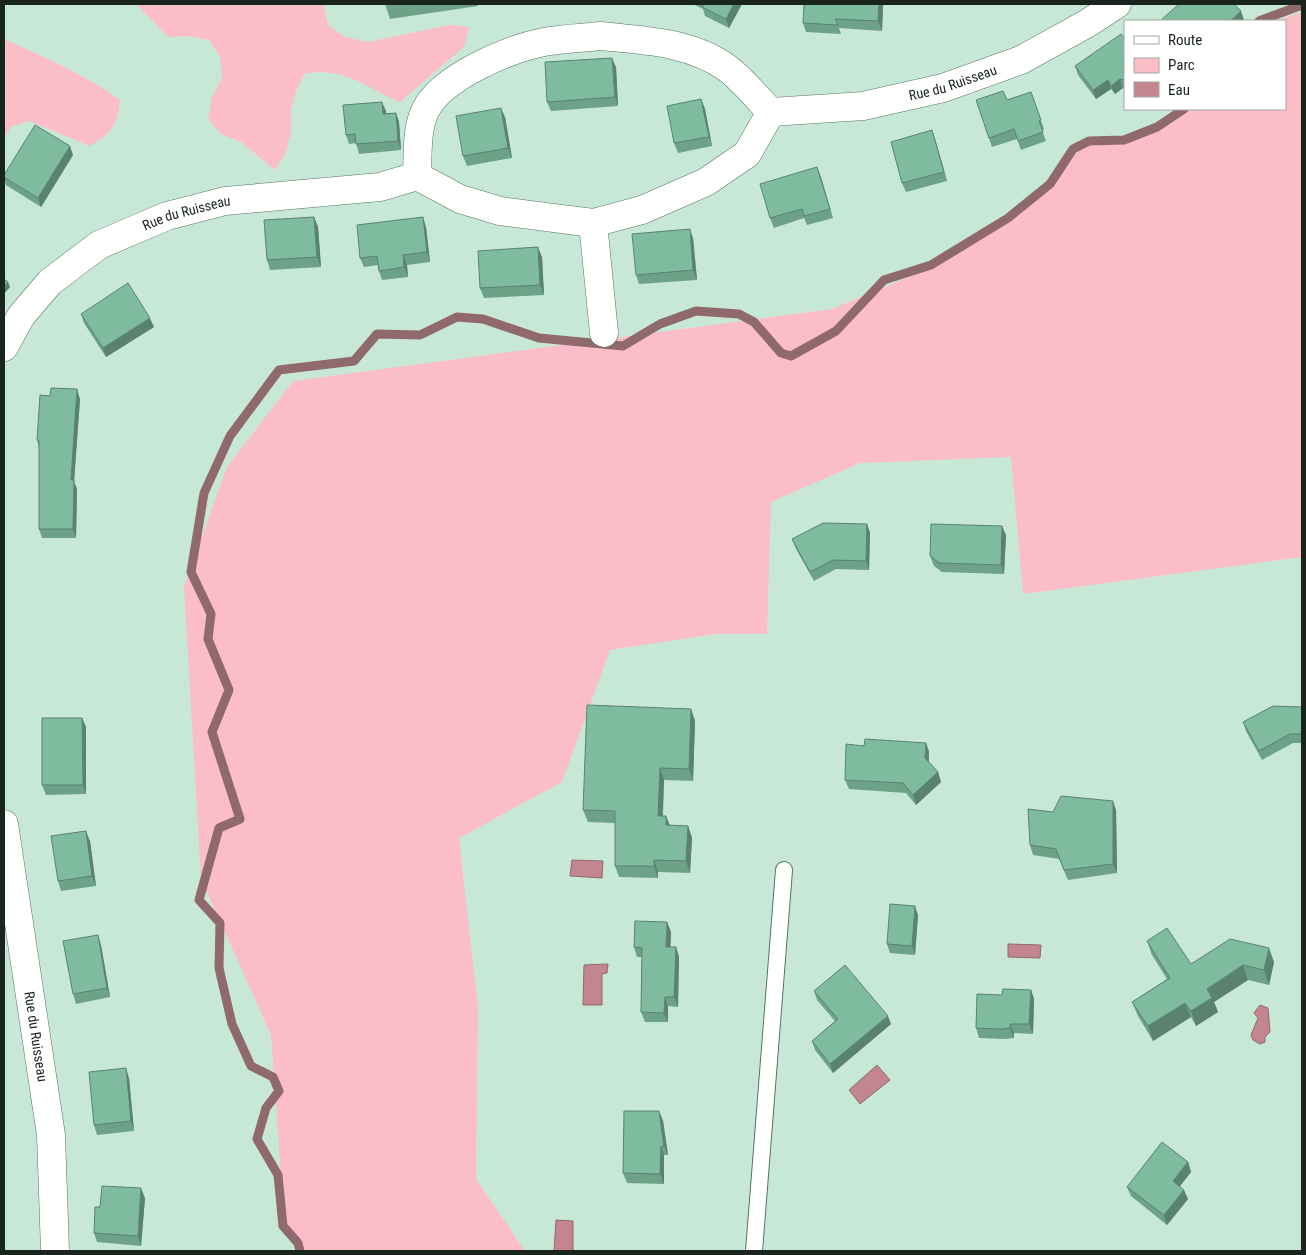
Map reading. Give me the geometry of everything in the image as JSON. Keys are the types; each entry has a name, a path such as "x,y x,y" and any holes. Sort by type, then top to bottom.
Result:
{"street":[{"name":"Rue du Ruisseau","path":"771,112 863,106 943,88 1021,60 1088,23 1117,4"},
{"path":"601,36 652,41 688,49 727,68 771,112 747,154 706,182 642,210 593,223 500,211 460,199 417,176 418,146 425,111 444,87 490,58 543,42 601,36"},
{"name":"Rue du Ruisseau","path":"4,347 21,316 50,282 99,245 167,216 225,201 380,186 417,176"},
{"path":"593,223 604,333"},
{"name":"Rue du Ruisseau","path":"4,824 50,1135 54,1251"}],"lane":[{"path":"754,1251 784,870"}],"green space":[{"path":"136,4 323,4 328,25 345,37 368,42 449,25 469,27 464,47 400,102 344,76 320,72 305,73 296,91 291,110 291,132 286,152 275,170 241,142 221,134 208,119 212,97 222,78 220,57 209,40 189,36 168,37"},
{"path":"1302,12 1302,557 1023,594 1011,457 860,463 771,502 767,634 715,634 610,650 562,782 459,838 478,1008 476,1179 525,1251 299,1251 284,1217 271,1035 201,879 184,587 227,467 293,381 832,309 933,267 986,233 1048,190 1070,159 1086,144 1131,141 1175,121 1185,110 1286,110 1286,20 1278,20"},
{"path":"4,39 78,74 120,100 115,123 108,133 90,146 29,121 11,127 4,138"}],"water":[{"path":"572,860 603,861 602,878 570,876"},
{"path":"1008,944 1041,945 1040,958 1008,957"},
{"path":"608,964 607,973 602,974 602,1005 583,1005 584,965"},
{"path":"1260,1005 1268,1008 1270,1032 1265,1037 1265,1042 1260,1044 1253,1040 1251,1035 1258,1018 1254,1013"},
{"path":"877,1065 890,1080 860,1104 849,1090"},
{"path":"556,1220 573,1221 573,1251 554,1251"}],"building":[{"path":"704,4 734,4 726,19 702,7"},
{"path":"804,4 879,4 878,21 835,19 838,25 803,23"},
{"path":"1179,4 1234,4 1241,11 1231,20 1161,20"},
{"path":"1121,34 1124,38 1124,80 1120,79 1111,86 1108,80 1093,90 1075,66"},
{"path":"612,58 615,97 547,102 545,62"},
{"path":"1003,91 1007,100 1031,92 1041,120 1039,121 1043,132 1018,141 1014,129 989,138 976,100"},
{"path":"701,99 709,137 674,143 667,106"},
{"path":"382,102 383,114 396,113 398,141 356,144 355,134 346,135 343,105"},
{"path":"501,108 508,148 463,156 456,116"},
{"path":"35,125 70,146 38,198 4,177"},
{"path":"932,130 944,172 902,183 891,142"},
{"path":"817,167 830,209 804,216 802,209 770,218 760,184"},
{"path":"314,217 317,257 267,260 264,220"},
{"path":"423,217 427,252 403,255 404,267 379,271 377,256 360,258 357,225"},
{"path":"690,229 693,270 636,275 632,234"},
{"path":"538,247 540,285 480,288 478,251"},
{"path":"4,279 8,282 4,287"},
{"path":"128,283 150,318 103,348 81,314"},
{"path":"51,388 77,389 71,480 74,480 73,529 39,529 39,440 37,440 40,395 50,396"},
{"path":"823,523 867,524 866,561 833,560 810,572 792,539"},
{"path":"931,524 1002,526 1001,565 939,563 930,556"},
{"path":"587,705 691,709 689,769 660,768 658,816 666,816 666,825 688,826 686,861 654,860 654,866 615,866 615,811 583,810"},
{"path":"1273,706 1302,707 1302,734 1290,734 1259,751 1243,722"},
{"path":"42,718 82,718 83,785 42,785"},
{"path":"865,739 926,743 925,758 938,772 913,795 903,783 845,780 846,744 864,746"},
{"path":"1061,796 1113,801 1113,864 1064,870 1056,849 1030,845 1028,809 1053,812"},
{"path":"86,831 92,876 58,881 51,836"},
{"path":"890,904 915,906 912,946 887,944"},
{"path":"635,921 667,922 666,947 676,947 674,997 665,997 664,1013 641,1012 642,948 634,947"},
{"path":"1167,928 1191,964 1230,939 1269,948 1264,970 1243,965 1207,989 1212,998 1191,1011 1185,1003 1148,1026 1132,1002 1170,978 1147,941"},
{"path":"98,935 107,988 73,994 63,941"},
{"path":"845,965 888,1016 830,1064 812,1041 838,1019 814,991"},
{"path":"1003,989 1031,990 1029,1024 1010,1024 1010,1028 1002,1029 976,1028 977,994 1002,995"},
{"path":"126,1068 131,1121 94,1125 89,1072"},
{"path":"624,1111 659,1111 664,1146 661,1146 660,1174 623,1173"},
{"path":"1162,1142 1188,1162 1173,1181 1184,1190 1164,1215 1127,1187"},
{"path":"102,1186 141,1188 138,1236 94,1233 95,1207 100,1207"}],"waterway":[{"path":"1262,20 1302,5"},
{"path":"300,1251 298,1243 283,1226 278,1175 257,1139 266,1108 279,1091 273,1077 251,1066 232,1024 219,968 220,923 199,900 219,828 240,819 212,732 229,690 208,639 211,614 191,572 204,493 230,436 279,370 354,361 377,334 420,335 457,317 483,319 539,338 623,346 660,324 696,311 739,314 754,322 781,353 791,356 836,331 884,280 931,265 1008,218 1050,184 1073,149 1089,141 1124,140 1157,127 1182,110"}]}
